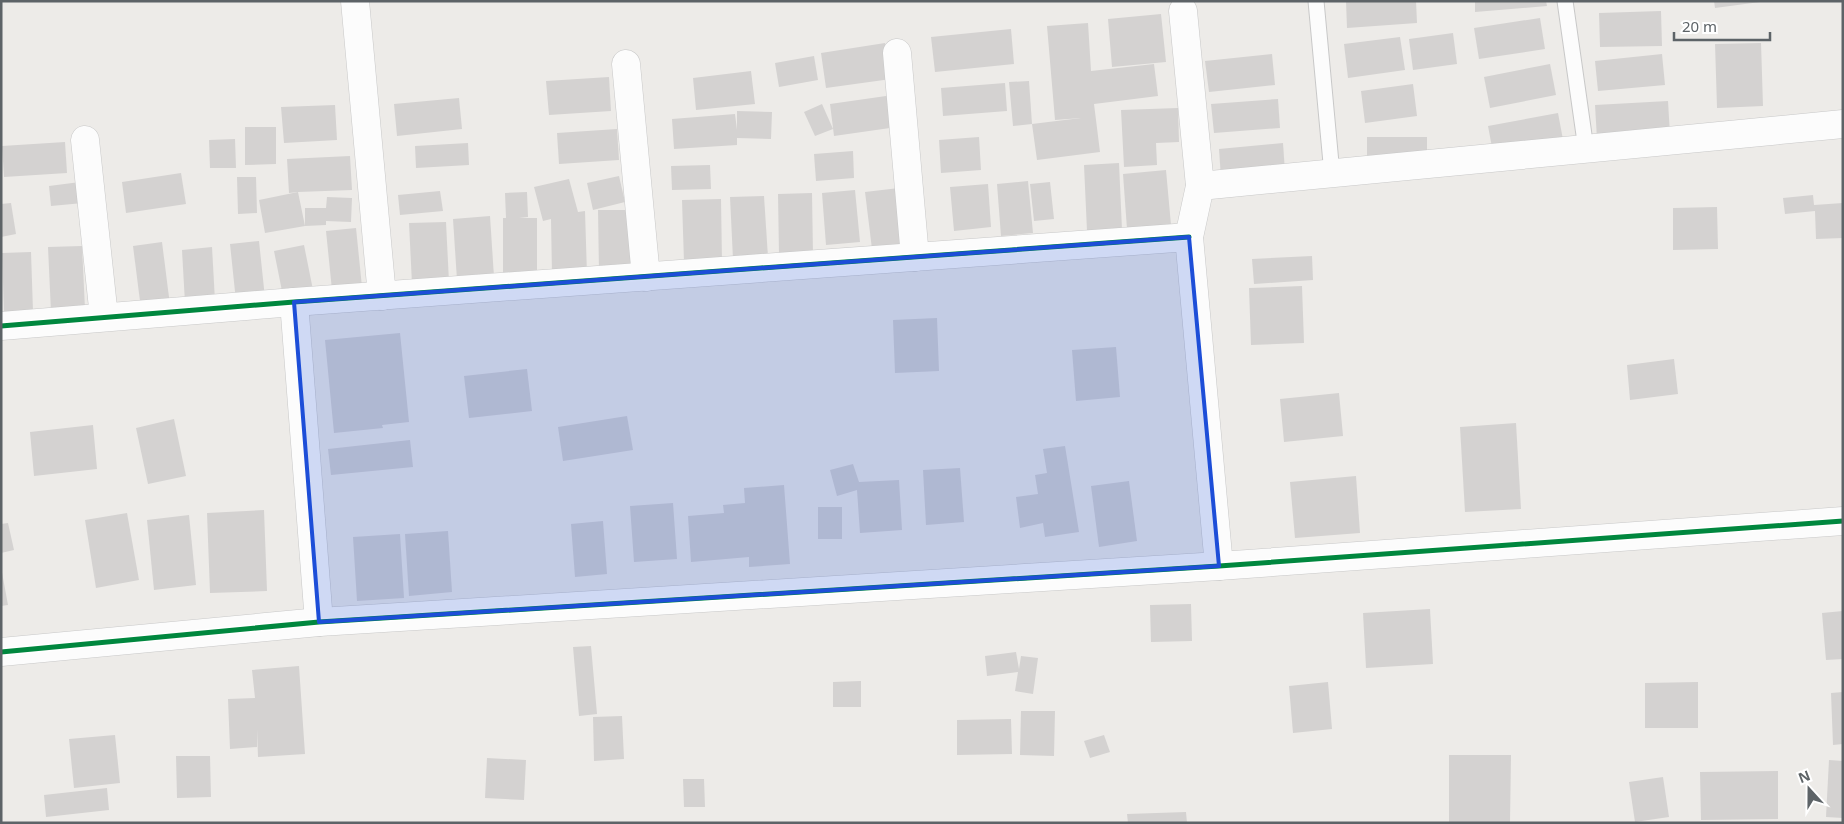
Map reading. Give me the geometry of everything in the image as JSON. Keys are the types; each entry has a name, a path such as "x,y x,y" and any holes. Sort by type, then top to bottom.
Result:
{"street":[{"path":"355,1 382,296"},
{"path":"1183,11 1200,186 1189,237 1220,566"},
{"path":"897,53 915,257"},
{"path":"626,64 646,276"},
{"path":"1200,186 1843,124"},
{"path":"85,140 104,317"},
{"path":"1,326 294,302 1189,237"},
{"path":"294,302 319,622"},
{"path":"1,652 319,622 1220,566 1843,521"}],"lane":[{"path":"1316,1 1332,174"},
{"path":"1565,1 1586,149"}],"highlighted area":[{"path":"1189,237 1219,566 319,622 294,302"}],"building":[{"path":"1346,1 1416,1 1417,23 1347,28"},
{"path":"1475,1 1546,1 1547,6 1475,12"},
{"path":"1714,1 1760,1 1760,2 1715,8"},
{"path":"1661,11 1662,46 1600,47 1599,13"},
{"path":"1161,14 1166,62 1112,67 1108,19"},
{"path":"1540,18 1545,49 1479,59 1474,28"},
{"path":"1088,23 1091,71 1154,64 1158,96 1094,104 1100,152 1037,160 1032,124 1081,118 1055,120 1047,26"},
{"path":"1011,29 1014,64 935,72 931,37"},
{"path":"1453,33 1457,64 1413,70 1409,39"},
{"path":"1400,37 1405,70 1348,78 1344,44"},
{"path":"885,43 891,79 826,88 821,53"},
{"path":"1761,43 1763,106 1717,108 1715,44"},
{"path":"1272,54 1275,85 1209,92 1205,61"},
{"path":"1662,54 1665,85 1598,91 1595,61"},
{"path":"814,56 818,80 779,87 775,63"},
{"path":"1550,64 1556,95 1490,108 1484,77"},
{"path":"751,71 755,104 696,110 693,78"},
{"path":"609,77 611,111 549,115 546,81"},
{"path":"1029,81 1032,124 1013,126 1009,82"},
{"path":"1005,83 1007,111 943,116 941,88"},
{"path":"1413,84 1417,116 1365,123 1361,91"},
{"path":"893,95 897,127 834,136 830,104"},
{"path":"459,98 462,129 397,136 394,104"},
{"path":"1278,99 1280,128 1214,133 1211,104"},
{"path":"1668,101 1670,135 1597,139 1595,105"},
{"path":"822,104 833,129 815,136 804,112"},
{"path":"335,105 337,140 284,143 281,107"},
{"path":"1178,108 1179,142 1156,143 1157,165 1124,167 1121,110"},
{"path":"737,111 772,112 771,139 737,138 737,145 674,149 672,119 735,114 737,130"},
{"path":"1558,113 1564,145 1494,158 1488,126"},
{"path":"245,127 276,127 276,164 245,165"},
{"path":"617,129 619,160 559,164 557,133"},
{"path":"979,137 981,170 941,173 939,140"},
{"path":"1367,137 1427,137 1427,172 1367,172"},
{"path":"235,139 236,168 210,168 209,140"},
{"path":"65,142 67,173 4,177 2,146"},
{"path":"468,143 469,165 416,168 415,146"},
{"path":"1283,143 1285,172 1221,178 1219,149"},
{"path":"853,151 854,178 816,181 814,154"},
{"path":"350,156 352,190 289,193 287,159"},
{"path":"1119,163 1122,230 1087,231 1084,165"},
{"path":"710,165 711,189 672,190 671,166"},
{"path":"1166,170 1171,225 1127,229 1123,174"},
{"path":"181,173 186,204 126,213 122,182"},
{"path":"619,176 625,202 593,210 587,183"},
{"path":"237,177 256,177 257,213 238,214"},
{"path":"569,179 578,212 585,211 587,275 552,275 551,219 543,221 534,187"},
{"path":"1028,181 1033,233 1001,236 997,184"},
{"path":"80,182 83,203 51,206 49,186"},
{"path":"1050,182 1054,219 1034,221 1030,184"},
{"path":"988,184 991,227 954,231 950,187"},
{"path":"899,188 906,245 872,249 865,192"},
{"path":"855,190 860,242 826,245 822,193"},
{"path":"440,191 443,211 400,215 398,195"},
{"path":"298,192 305,226 265,233 259,200"},
{"path":"527,192 528,217 519,218 537,218 537,278 503,278 503,218 506,218 505,193"},
{"path":"812,193 813,255 779,255 778,194"},
{"path":"1813,195 1814,205 1843,203 1843,238 1816,239 1815,211 1785,214 1783,198"},
{"path":"764,196 768,257 733,259 730,197"},
{"path":"327,197 352,198 351,222 326,221 326,225 305,226 305,208 326,208"},
{"path":"721,199 722,261 684,262 682,200"},
{"path":"11,203 16,234 1,237 1,204"},
{"path":"1717,207 1718,249 1673,250 1673,208"},
{"path":"598,210 635,210 636,272 599,272"},
{"path":"490,216 494,277 457,280 453,219"},
{"path":"446,222 449,282 412,284 409,223"},
{"path":"356,228 362,287 332,290 326,231"},
{"path":"259,241 265,298 236,301 230,244"},
{"path":"162,242 170,305 141,309 133,246"},
{"path":"304,245 314,295 284,301 274,251"},
{"path":"82,246 85,309 51,312 48,247"},
{"path":"212,247 215,301 185,303 182,250"},
{"path":"31,252 33,311 4,313 2,253"},
{"path":"1312,256 1313,280 1254,284 1252,259"},
{"path":"1302,286 1304,343 1251,345 1249,288"},
{"path":"937,318 939,371 895,373 893,320"},
{"path":"400,333 409,422 382,425 383,428 334,433 325,340"},
{"path":"1116,347 1120,397 1076,401 1072,350"},
{"path":"1674,359 1678,394 1630,400 1627,365"},
{"path":"527,369 532,411 469,418 464,376"},
{"path":"1339,393 1343,436 1284,442 1280,399"},
{"path":"627,416 633,450 563,461 558,427"},
{"path":"174,419 186,476 148,484 136,428"},
{"path":"1516,423 1521,509 1465,512 1460,427"},
{"path":"93,425 97,469 34,476 30,432"},
{"path":"410,440 413,467 331,475 328,449"},
{"path":"1065,446 1079,532 1045,537 1043,523 1020,528 1016,497 1038,494 1035,475 1047,473 1043,449"},
{"path":"853,464 859,482 899,480 902,530 860,533 857,490 837,496 830,470"},
{"path":"960,468 964,522 926,525 923,470"},
{"path":"1356,476 1360,533 1295,538 1290,482"},
{"path":"1129,481 1137,541 1099,547 1091,486"},
{"path":"784,485 790,564 749,567 749,557 691,562 688,516 724,513 723,505 745,503 744,488"},
{"path":"673,503 677,559 634,562 630,506"},
{"path":"818,507 842,507 842,539 818,539"},
{"path":"264,510 267,591 210,593 207,513"},
{"path":"127,513 139,580 96,588 85,520"},
{"path":"189,515 196,585 154,590 147,520"},
{"path":"603,521 607,574 575,577 571,524"},
{"path":"8,523 14,550 1,553 1,524"},
{"path":"448,531 452,592 409,596 405,534"},
{"path":"400,534 404,598 357,601 353,537"},
{"path":"1,567 8,605 1,606"},
{"path":"1191,604 1192,641 1151,642 1150,605"},
{"path":"1430,609 1433,664 1366,668 1363,613"},
{"path":"1843,611 1843,659 1826,660 1822,613"},
{"path":"591,646 597,714 579,716 573,647"},
{"path":"1016,652 1019,669 1021,656 1038,658 1033,694 1015,691 1018,672 987,676 985,656"},
{"path":"299,666 305,754 258,757 257,729 257,747 230,749 228,699 255,698 252,670"},
{"path":"861,681 861,707 833,707 833,682"},
{"path":"1328,682 1332,729 1293,733 1289,686"},
{"path":"1698,682 1698,728 1645,728 1645,683"},
{"path":"1843,692 1843,744 1833,745 1831,693"},
{"path":"1021,711 1055,711 1054,756 1020,755"},
{"path":"622,716 624,759 594,761 593,717"},
{"path":"1011,719 1012,754 957,755 957,720"},
{"path":"115,735 120,783 74,788 69,739"},
{"path":"1104,735 1110,752 1090,758 1084,741"},
{"path":"1449,755 1511,755 1510,823 1449,823"},
{"path":"176,756 210,756 211,797 177,798"},
{"path":"487,758 526,760 524,800 485,798"},
{"path":"1829,760 1843,761 1843,818 1826,817"},
{"path":"1778,771 1778,819 1701,820 1700,772"},
{"path":"1663,777 1669,817 1635,822 1629,782"},
{"path":"683,779 704,779 705,807 684,807"},
{"path":"107,788 109,810 46,817 44,795"},
{"path":"1186,812 1187,823 1128,823 1127,814"}],"cycle path":[{"path":"1,326 294,302 1189,237"},
{"path":"1,652 319,622 1219,566 1843,521"}]}
